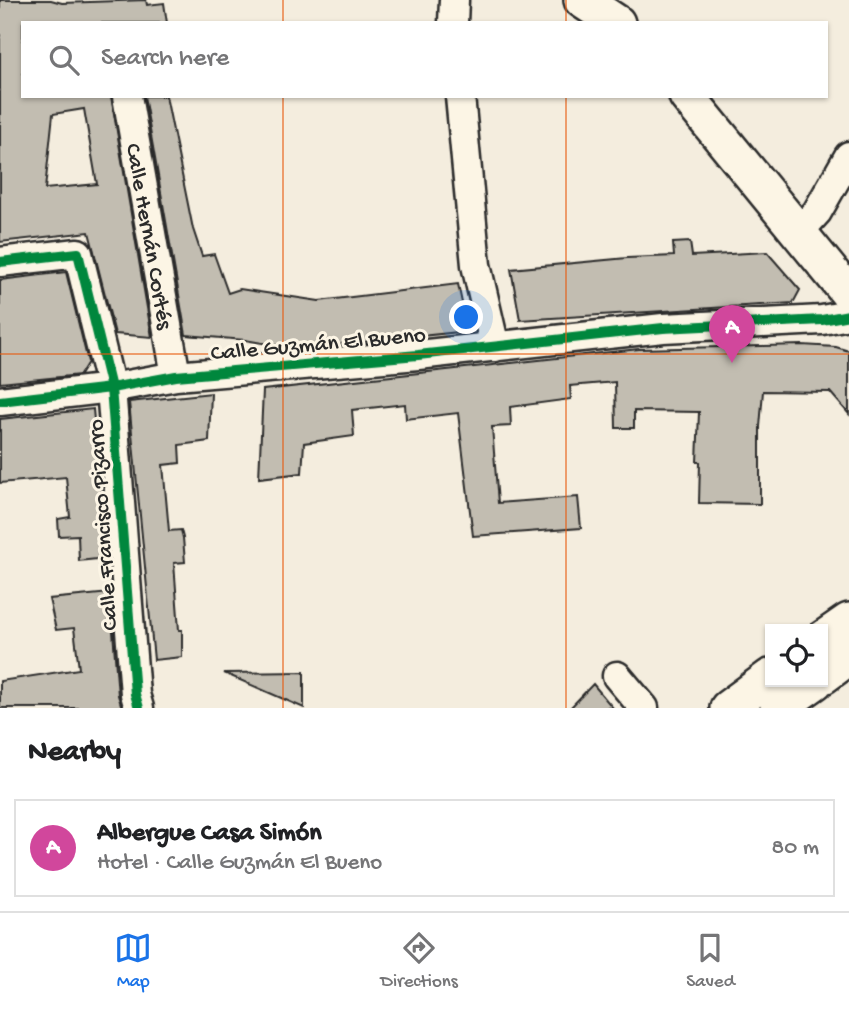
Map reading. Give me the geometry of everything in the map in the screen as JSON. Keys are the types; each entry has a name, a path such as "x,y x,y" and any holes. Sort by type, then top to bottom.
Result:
{"main road":[{"path":"582,0 614,21"},
{"path":"689,98 849,294"},
{"path":"828,636 849,621"},
{"path":"828,672 849,657"},
{"path":"728,708 765,681"},
{"path":"779,708 808,687"}],"street":[{"path":"453,21 454,0"},
{"name":"Calle Hernán Cortés","path":"127,98 176,376"},
{"path":"460,98 476,265 495,347"},
{"path":"799,232 817,212 849,156"},
{"name":"Calle Francisco Pizarro","path":"0,262 78,253 111,388 135,694 139,708"},
{"name":"Calle Guzmán El Bueno","path":"0,401 111,388 176,376 495,347 663,328 822,320 849,315"},
{"path":"617,676 644,708"}],"building":[{"path":"0,0 51,0 62,3 146,0 147,5 164,3 167,21 21,21 21,98 111,98 152,337 115,334 89,232 0,242","holes":["84,109 97,184 45,189 53,114"]},
{"path":"144,98 166,98 193,229 202,256 214,254 228,293 240,289 319,301 458,284 468,331 298,349 245,340 186,335"},
{"path":"690,242 692,256 767,252 800,290 793,303 520,320 511,269 674,256 673,243"},
{"path":"66,272 88,362 80,375 0,383 0,280"},
{"path":"802,345 836,347 849,351 849,414 830,392 763,391 760,504 699,503 699,412 634,411 634,428 616,428 615,382 570,386 571,399 510,407 511,426 492,427 498,503 578,497 581,528 473,536 458,413 406,419 405,404 352,410 354,436 304,443 302,473 259,478 263,390 639,349"},
{"path":"211,393 209,441 179,445 180,463 163,465 169,531 181,530 183,538 185,562 174,563 179,630 182,630 182,657 154,660 129,402"},
{"path":"93,409 106,558 79,561 78,535 59,536 58,519 70,517 66,477 0,483 0,419"},
{"path":"110,593 118,695 122,708 0,708 0,681 79,669 74,628 56,630 49,599"},
{"path":"304,672 304,708 224,673"},
{"path":"593,684 613,708 570,708"}],"cycle path":[{"path":"0,262 78,253 111,388 135,694 139,708"},
{"path":"0,401 111,388 176,376 418,355 663,328 822,320 849,315"}],"place":[{"name":"Albergue Casa Simón","path":"732,363"}]}
